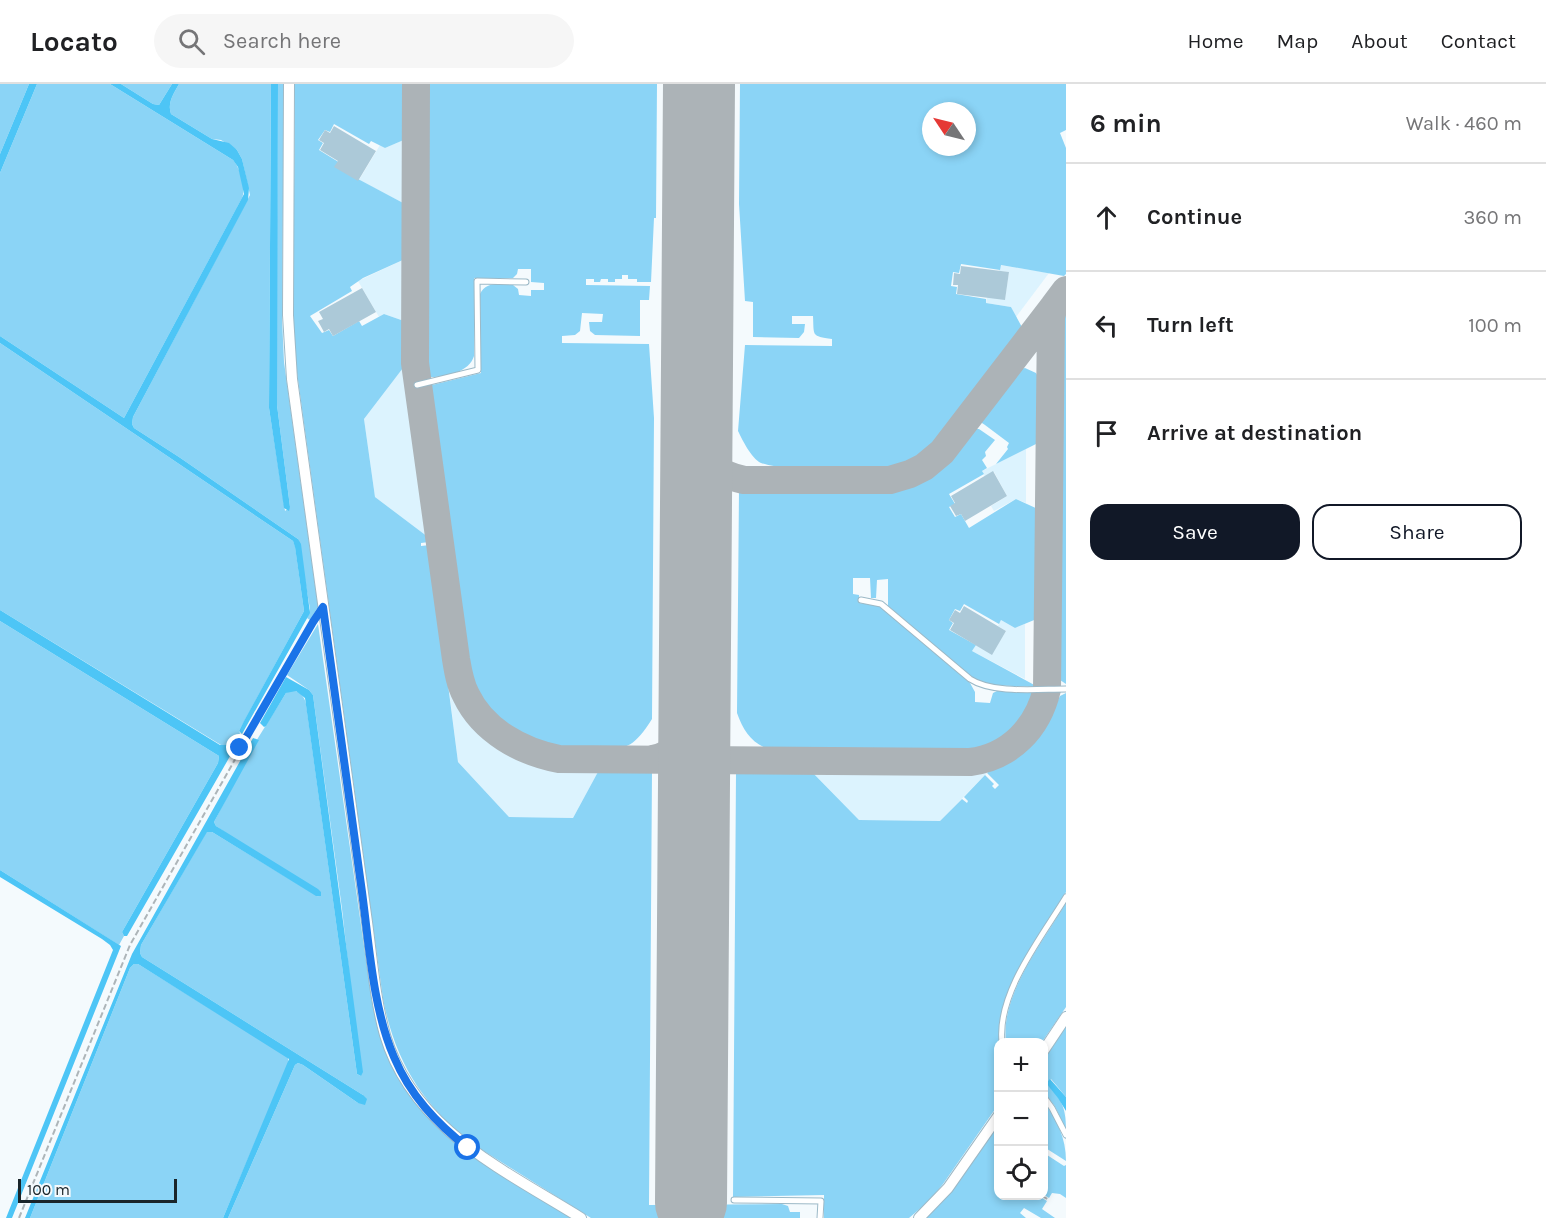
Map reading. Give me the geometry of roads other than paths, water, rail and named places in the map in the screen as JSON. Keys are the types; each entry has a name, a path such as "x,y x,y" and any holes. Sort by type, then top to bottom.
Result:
{"street":[{"path":"289,84 288,326 292,379 380,1012 394,1057 424,1107 468,1148 581,1218"},
{"path":"1048,1044 1066,1017"},
{"path":"919,1218 948,1188 994,1122"}],"lane":[{"path":"417,385 478,370 477,281 526,282"},
{"path":"861,600 881,604 980,685 999,688 1066,689"},
{"path":"313,622 323,607"},
{"path":"1002,1038 1002,1022 1010,993 1066,897"},
{"path":"1048,1103 1066,1134"},
{"path":"734,1200 821,1201 820,1218"}]}
